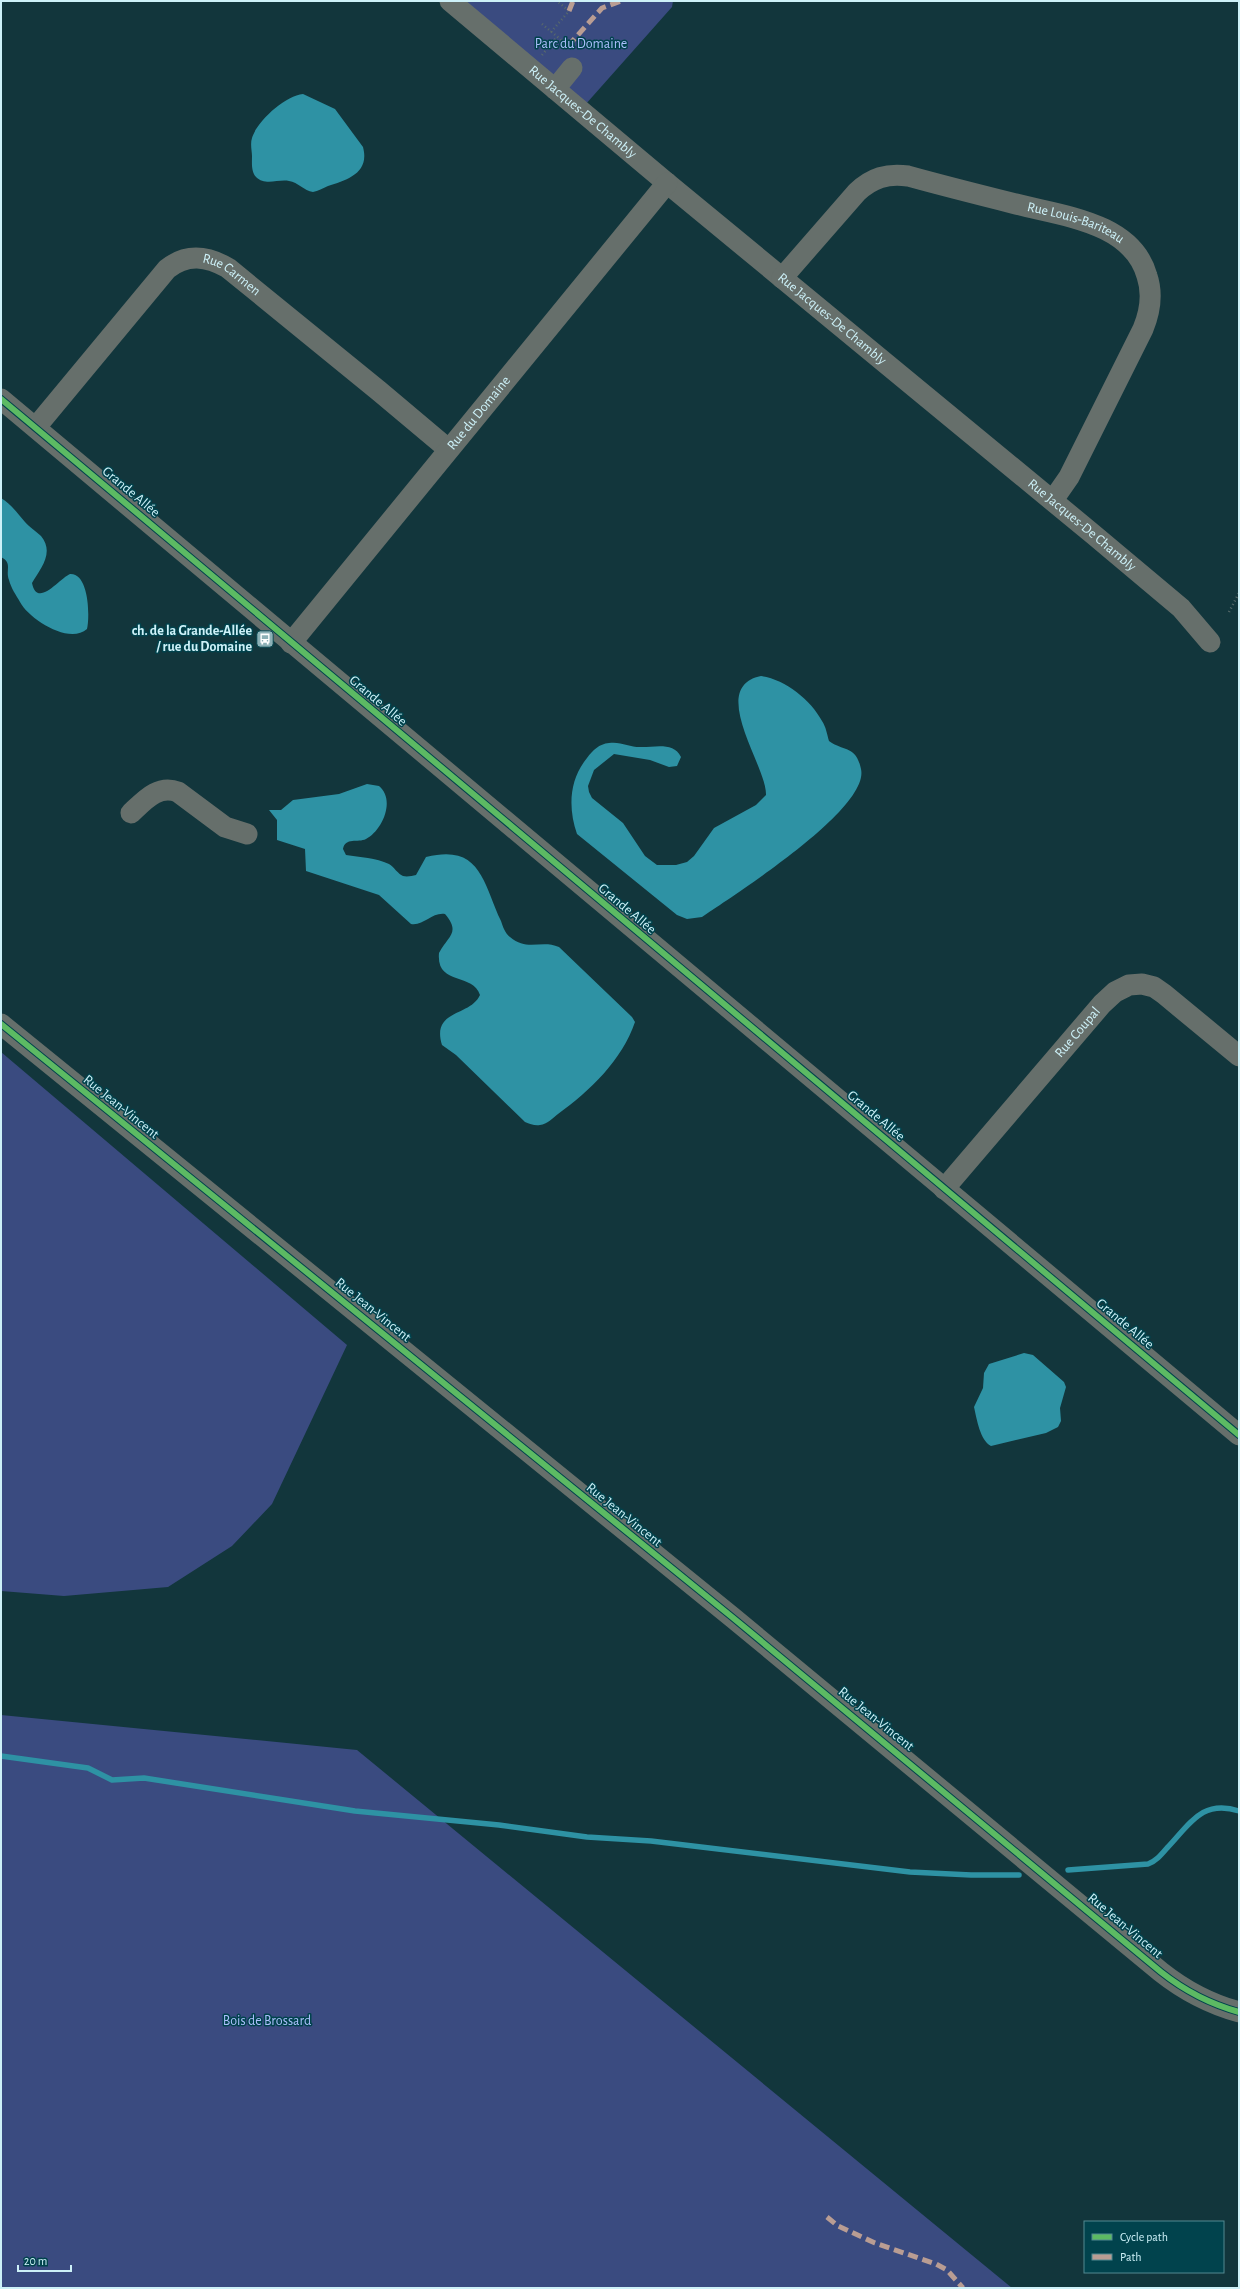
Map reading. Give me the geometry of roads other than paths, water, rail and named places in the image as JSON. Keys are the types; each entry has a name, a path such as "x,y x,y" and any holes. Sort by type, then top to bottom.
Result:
{"street":[{"name":"Rue Jacques-De Chambly","path":"450,1 667,183 1053,500 1191,618 1210,642"},
{"path":"555,89 573,59"},
{"name":"Rue Louis-Bariteau","path":"782,278 862,187 873,179 887,175 908,176 1079,220 1108,231 1123,241 1136,254 1146,270 1150,295 1148,313 1143,329 1069,477 1053,500"},
{"name":"Rue du Domaine","path":"290,643 667,183"},
{"name":"Rue Carmen","path":"36,428 167,269 184,260 203,258 215,261 228,268 379,391 448,450"},
{"name":"Grande Allée","path":"1,400 1239,1435"},
{"path":"130,813 155,792 171,790 225,827 238,833 247,834"},
{"name":"Rue Coupal","path":"944,1189 1086,1022 1113,994 1123,987 1142,984 1159,990 1239,1056"},
{"name":"Rue Jean-Vincent","path":"1,1024 727,1613 1161,1972 1182,1987 1204,1999 1239,2012"}],"waterway":[{"path":"1,1756 88,1768 112,1780 144,1778 355,1811 499,1825 587,1837 651,1841 910,1872 971,1875 1019,1875"},
{"path":"1068,1870 1148,1864 1154,1861 1190,1823 1206,1811 1215,1808 1226,1808 1239,1811"}],"place":[{"name":"ch. de la Grande-Allée / rue du Domaine","path":"265,639"}],"park label":[{"name":"Parc du Domaine","path":"581,44"},
{"name":"Bois de Brossard","path":"267,2021"}]}
